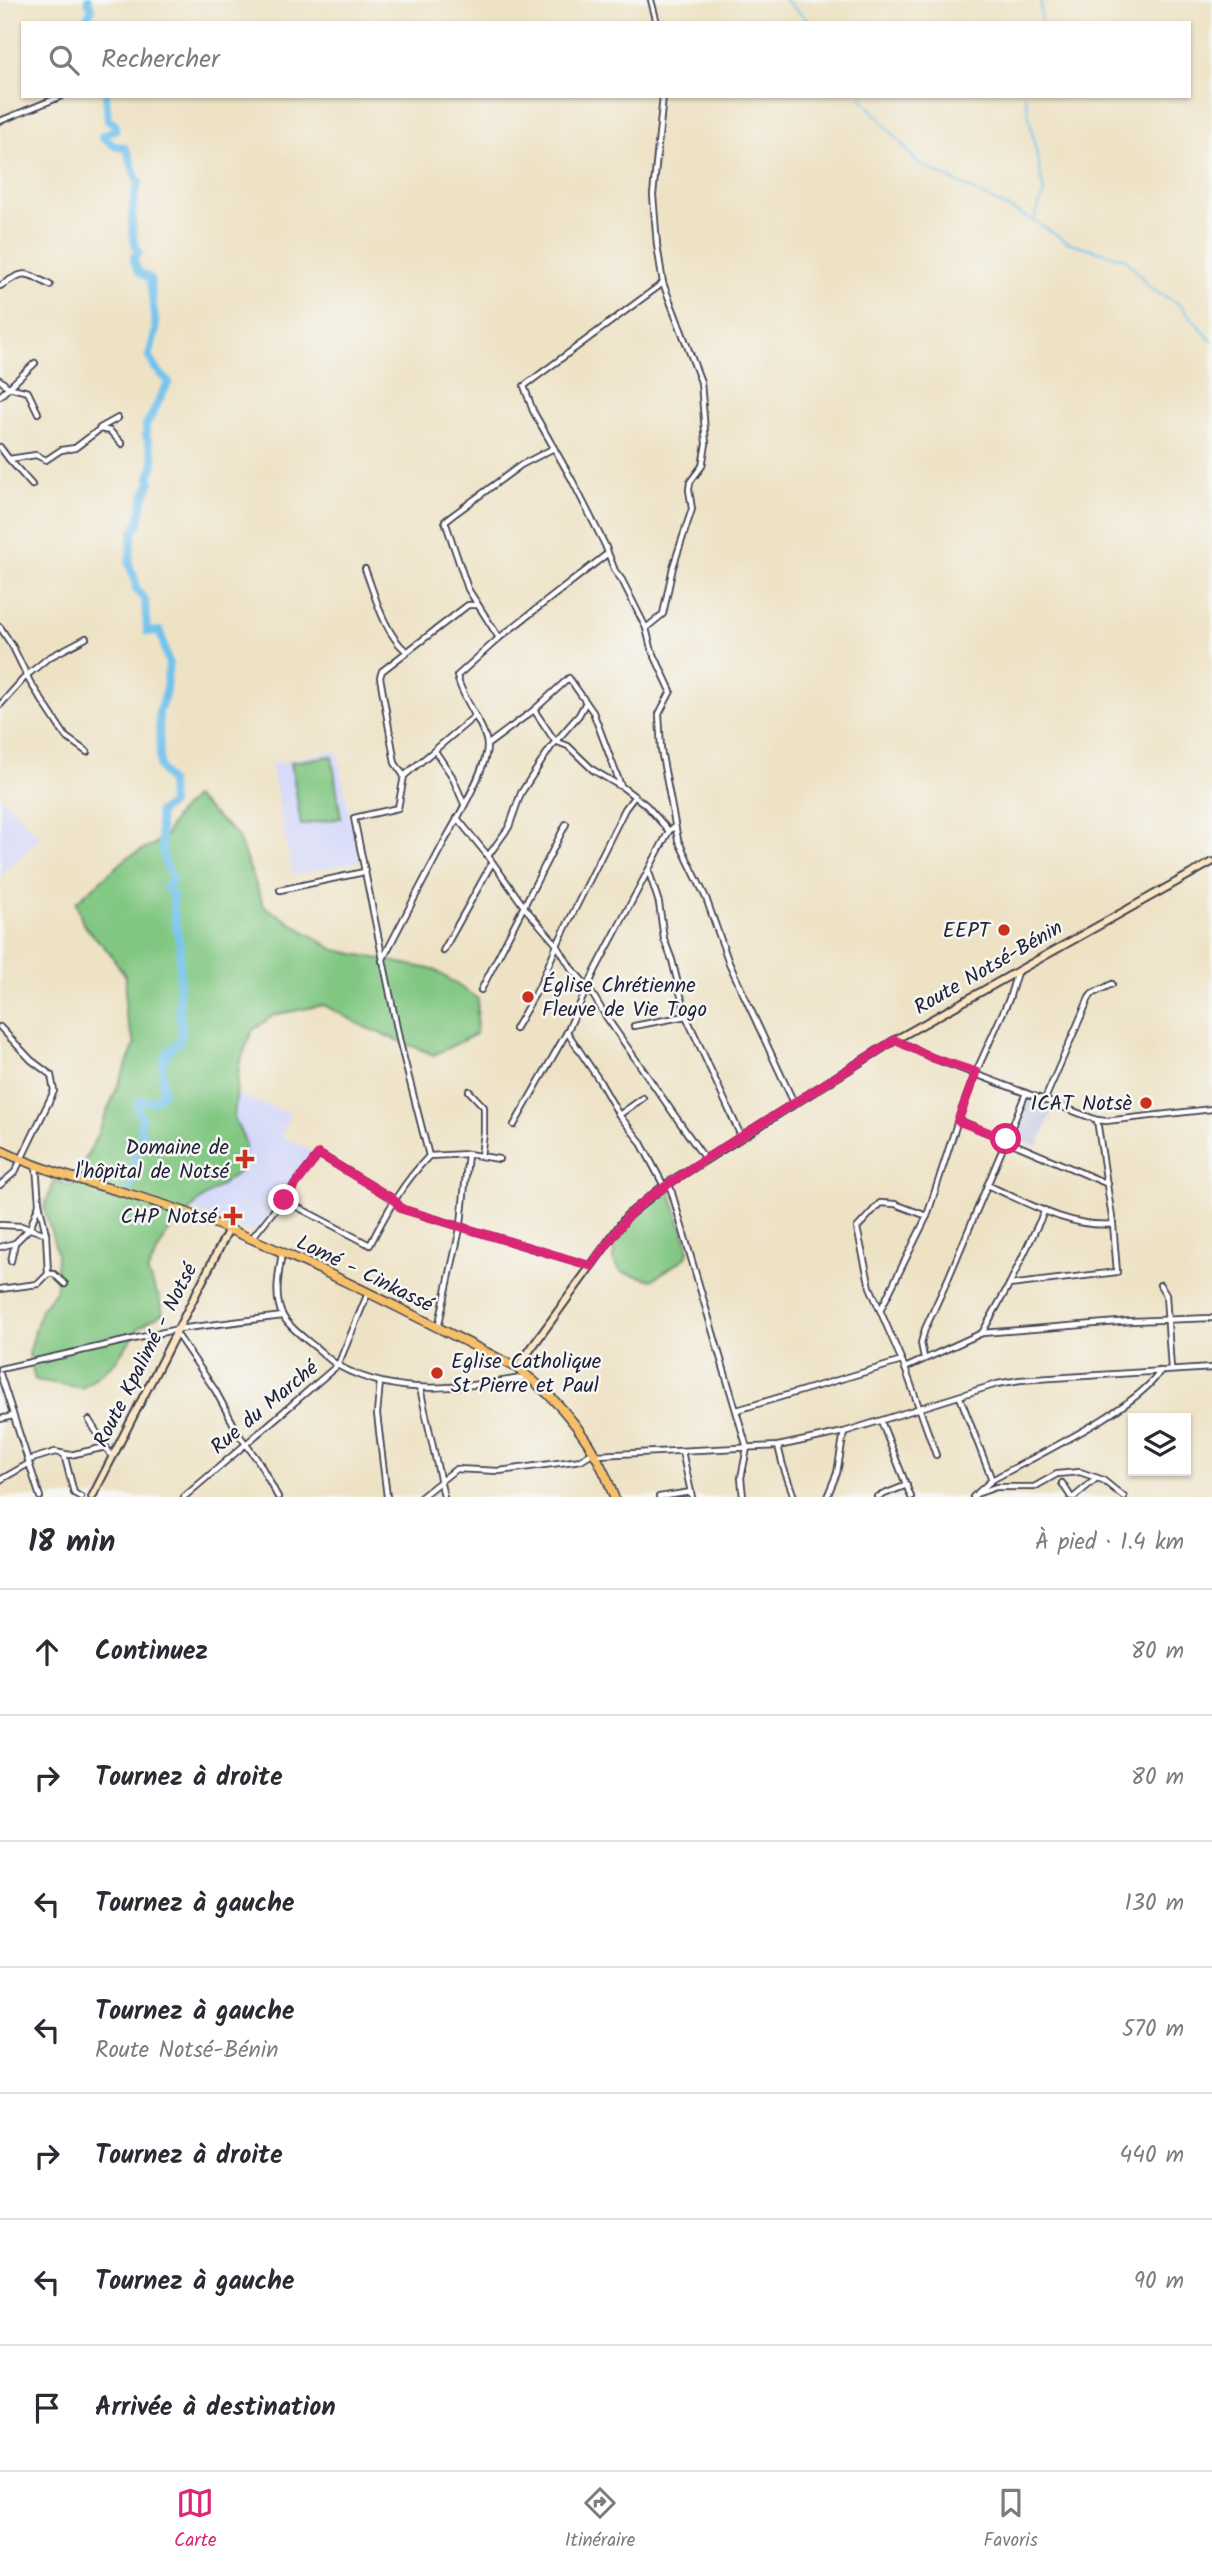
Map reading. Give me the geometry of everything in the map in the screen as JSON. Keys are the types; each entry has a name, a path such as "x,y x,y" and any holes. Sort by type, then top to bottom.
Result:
{"highway":[{"name":"Lomé - Cinkassé","path":"0,1150 20,1160 165,1205 229,1229 368,1293 517,1368 529,1376 567,1415 595,1454 614,1497"}],"main road":[{"name":"Route Notsé-Bénin","path":"517,1368 628,1216 667,1184 895,1040 1212,862"},
{"name":"Route Kpalimé - Notsé","path":"92,1497 229,1229"}],"street":[{"path":"651,0 656,21"},
{"path":"0,121 57,98"},
{"path":"646,628 663,614 673,566 692,509 688,490 690,482 702,466 706,444 701,382 663,283 659,260 653,202 663,98"},
{"path":"0,286 21,273 29,274 50,285"},
{"path":"514,1125 567,1032 595,971 671,829 659,714 671,691 651,648 646,628 533,411 524,386 663,283"},
{"path":"0,396 35,363"},
{"path":"0,380 8,387 28,392 38,413"},
{"path":"9,459 36,456 47,460 61,450 75,448 118,418"},
{"path":"100,429 110,431 122,444"},
{"path":"0,447 32,485"},
{"path":"499,638 464,580 444,521 521,465 554,448"},
{"path":"382,961 485,759 487,745 457,677 499,638 607,554"},
{"path":"365,569 397,642 406,651"},
{"path":"404,776 395,763 380,677 382,671 468,605 479,605"},
{"path":"0,627 13,647 26,676 66,737 87,752"},
{"path":"0,705 26,676 48,658 86,638"},
{"path":"487,745 569,678 593,712 621,786"},
{"path":"488,856 509,827 521,793 555,741 579,715 586,702"},
{"path":"534,709 555,741 568,746 593,769 621,786 671,829 706,898 729,963 794,1103"},
{"path":"429,1156 382,961 354,818 398,808 404,776 475,716"},
{"path":"435,751 452,776 464,804"},
{"path":"515,1028 539,988 557,945 625,809 634,797"},
{"path":"457,818 588,987 705,1159"},
{"path":"481,990 566,824"},
{"path":"443,951 492,863"},
{"path":"280,890 364,872"},
{"path":"649,872 659,903 664,939 687,1016 741,1136"},
{"path":"881,1309 927,1216 976,1072 1009,999 1017,972"},
{"path":"1045,1099 1089,998 1112,984"},
{"path":"634,1026 687,1016"},
{"path":"0,1027 31,1060 51,1075 54,1081 54,1091 15,1172 0,1185"},
{"path":"567,1032 619,1115 640,1141 667,1184 747,1448 741,1478 743,1497"},
{"path":"895,1040 933,1058 976,1072 1097,1120 1212,1109"},
{"path":"469,1091 484,1107 481,1156"},
{"path":"923,1358 925,1329 1026,1093"},
{"path":"619,1115 643,1098"},
{"path":"1009,1285 1116,1272 1108,1184 1097,1120"},
{"path":"958,1121 1108,1184"},
{"path":"252,1239 319,1154 393,1199 402,1209 591,1266"},
{"path":"438,1328 461,1228 467,1154"},
{"path":"284,1200 370,1245 393,1199 409,1176 429,1156 467,1154 499,1159"},
{"path":"36,1165 39,1203 46,1234 48,1274"},
{"path":"987,1185 1089,1225 1113,1224"},
{"path":"10,1261 15,1243 30,1228 39,1203"},
{"path":"927,1216 895,1204 880,1203 857,1228 870,1287 905,1368 936,1455"},
{"path":"982,1333 1009,1285 1045,1210"},
{"path":"0,1225 30,1228 46,1234"},
{"path":"0,1247 15,1243"},
{"path":"282,1253 277,1291 283,1316 304,1338 338,1365 380,1382 420,1388 484,1384 529,1376"},
{"path":"0,1289 38,1284 48,1274 54,1274 65,1284"},
{"path":"1160,1285 1166,1295 1171,1369"},
{"name":"Rue du Marché","path":"184,1497 338,1365 368,1293"},
{"path":"40,1497 0,1372 177,1331 283,1316"},
{"path":"905,1368 982,1333 1212,1318"},
{"path":"177,1331 278,1497"},
{"path":"737,1409 902,1361"},
{"path":"421,1497 456,1469 499,1471 581,1460 595,1454 778,1446 844,1432 997,1384 1083,1375 1123,1375 1171,1369 1212,1368"},
{"path":"973,1497 992,1479 1120,1406 1155,1380 1160,1370"},
{"path":"380,1382 377,1414 387,1497"},
{"path":"420,1388 444,1497"},
{"path":"960,1397 992,1479"},
{"path":"0,1419 13,1416"},
{"path":"89,1420 112,1457"},
{"path":"881,1421 911,1497"},
{"path":"827,1497 837,1473 844,1432"},
{"path":"778,1446 782,1466 794,1497"},
{"path":"0,1479 29,1462 55,1452 78,1454 106,1447"},
{"path":"659,1497 691,1495 682,1451"},
{"path":"64,1454 74,1493 81,1497"},
{"path":"979,1493 996,1487 1034,1487 1057,1474 1080,1472 1103,1480 1124,1497"},
{"path":"1062,1483 1073,1497 1097,1478"},
{"path":"877,1497 907,1485"}],"shaded area":[{"path":"337,750 359,861 293,875 271,764"},
{"path":"0,796 40,839 0,875"},
{"name":"Domaine de l'hôpital de Notsé","path":"219,1085 246,1098 290,1113 281,1136 314,1152 273,1214 252,1233 162,1198"},
{"path":"1027,1099 1053,1108 1038,1147 1011,1137"}],"green space":[{"path":"332,756 341,818 301,825 291,762"},
{"path":"194,797 237,835 264,906 335,950 435,970 478,999 476,1034 434,1055 367,1028 324,1005 274,1015 252,1031 239,1065 234,1118 246,1144 239,1172 199,1201 167,1234 147,1272 163,1313 140,1327 114,1363 82,1388 35,1380 29,1354 41,1309 56,1291 57,1253 44,1207 55,1180 72,1187 99,1131 135,1044 125,1015 126,977 109,952 83,924 76,902 128,857 164,839 175,817"},
{"path":"669,1188 689,1250 685,1258 652,1280 621,1272 613,1260 618,1235 637,1211"}],"waterway":[{"path":"88,0 92,10 88,21"},
{"path":"785,0 809,21"},
{"path":"1041,0 1041,21"},
{"path":"106,98 108,120 115,124 116,129 102,136 114,146 124,147 139,182 132,218 133,237 139,253 134,257 135,265 143,275 150,278 156,330 149,356 155,368 169,382 146,425 154,465 149,476 151,482 143,499 139,523 133,532 129,564 136,589 145,600 147,632 160,631 169,665 165,695 159,712 160,767 170,783 171,804 159,812 163,855 173,879 166,887 173,896 180,947 179,1008 182,1030 180,1041 166,1053 163,1093 152,1102 138,1102 143,1136 135,1154 130,1187"},
{"path":"862,98 918,163 1034,221 1067,242 1126,259 1151,289 1179,304 1212,341"},
{"path":"1025,98 1044,192 1034,220"}],"place":[{"name":"EEPT","path":"1004,930"},
{"name":"Église Chrétienne Fleuve de Vie Togo","path":"528,997"},
{"name":"ICAT Notsè","path":"1146,1103"},
{"name":"Domaine de l'hôpital de Notsé","path":"245,1159"},
{"name":"CHP Notsé","path":"233,1216"},
{"name":"Eglise Catholique St Pierre et Paul","path":"437,1373"}],"route":[{"path":"284,1200 319,1154 393,1199 402,1209 591,1266 628,1216 664,1186 895,1040 933,1058 976,1072 958,1121 1006,1139"}]}
